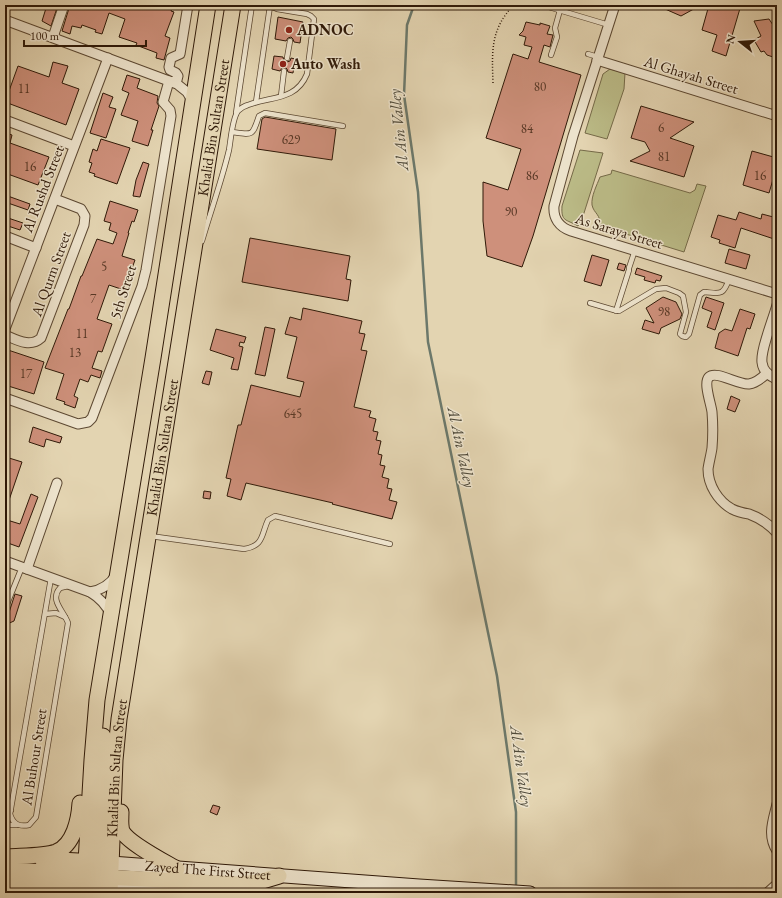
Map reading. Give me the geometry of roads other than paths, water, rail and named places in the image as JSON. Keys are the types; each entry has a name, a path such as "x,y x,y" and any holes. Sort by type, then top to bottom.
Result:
{"main road":[{"name":"Khalid Bin Sultan Street","path":"99,879 92,760 97,700 208,5"},
{"name":"Khalid Bin Sultan Street","path":"99,879 126,669 190,280 233,5"},
{"path":"97,700 101,710 104,730 99,879 238,884 259,882 279,876"},
{"path":"6,869 56,852 64,846 77,824 81,790 92,760"},
{"path":"115,760 121,785 121,823 123,832 129,839 178,869"},
{"path":"6,869 36,893"},
{"name":"Zayed The First Street","path":"6,869 99,879 171,893"},
{"name":"Zayed The First Street","path":"6,869 99,879 178,869 530,893"}],"street":[{"path":"53,37 64,5"},
{"name":"5th Street","path":"5,398 78,424 88,422 92,418 138,297 146,270 171,116 170,110 163,102 173,82 177,80 178,76 170,70 169,67 171,58 180,54 188,5"},
{"name":"As Saraya Street","path":"615,5 573,136 554,206 555,216 560,224 567,230 777,294"},
{"path":"5,20 173,82 187,92 193,102"},
{"name":"Al Rushd Street","path":"5,329 9,308 36,248 108,58"},
{"name":"Al Ghayah Street","path":"598,59 777,116"},
{"path":"173,82 189,80 198,71"},
{"path":"5,120 74,146"},
{"name":"Al Qurm Street","path":"5,335 32,344 38,342 42,338 84,225 86,216 81,209 55,199"},
{"path":"5,236 36,248"},
{"path":"777,305 761,355 763,368 767,373 777,379"},
{"path":"767,373 757,381 750,384 740,383 716,374 711,375 708,378 706,385 712,405 713,424 712,448 708,473 714,491 722,502 734,510 761,520 777,532"},
{"path":"24,568 57,483"},
{"path":"5,560 96,595 105,605 111,617"},
{"path":"90,592 97,591 109,584 118,573"},
{"path":"777,804 771,831 772,842 777,851"},
{"path":"767,893 777,884"}],"lane":[{"path":"201,244 223,171 232,132 252,5"},
{"path":"542,5 609,25"},
{"path":"235,116 243,107 294,92 304,81 308,68 314,19 311,16 268,6 256,102"},
{"path":"551,55 557,37 555,26 560,10"},
{"path":"287,58 290,41"},
{"path":"588,54 598,59"},
{"path":"281,96 284,71"},
{"path":"232,132 251,133 256,128 258,116 265,113 343,126"},
{"path":"616,311 635,250"},
{"path":"190,280 199,251"},
{"path":"590,303 616,311 622,310 659,288 666,288 683,296 686,312 680,334 686,337 689,334 700,294 704,292 716,294 722,292 729,279"},
{"path":"148,536 239,549 249,548 261,540 268,520 276,516 390,544"},
{"path":"5,608 24,568"},
{"name":"Al Buhour Street","path":"51,578 10,814 15,823 19,825 29,825 36,817 68,623 66,618"},
{"path":"66,618 56,601 56,595 58,590 63,586 72,586"},
{"path":"45,614 56,613 66,618"},
{"path":"5,813 11,810"},
{"path":"5,825 19,825"}],"waterway":[{"name":"Al Ain Valley","path":"414,5 407,25 404,95 418,192 428,342 497,676 516,812 516,888"}],"place":[{"name":"ADNOC","path":"289,30"},
{"name":"Auto Wash","path":"283,64"}]}
